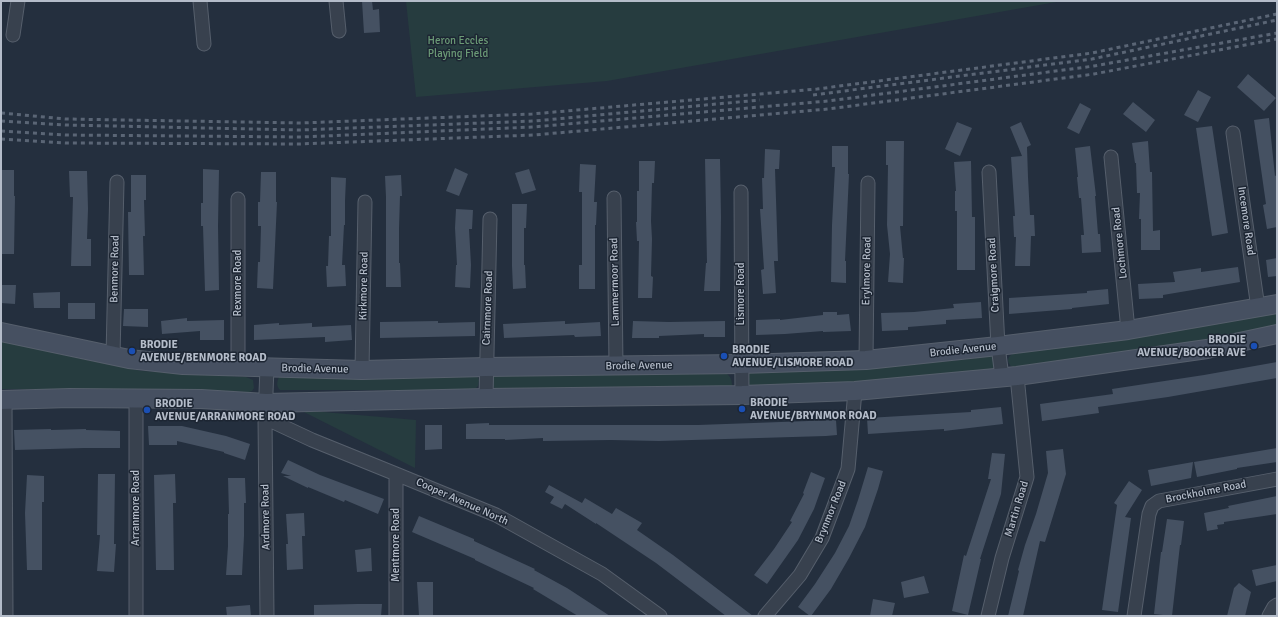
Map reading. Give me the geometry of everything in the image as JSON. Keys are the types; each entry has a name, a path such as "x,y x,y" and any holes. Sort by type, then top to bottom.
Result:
{"street":[{"path":"13,35 18,1"},
{"path":"200,1 204,44"},
{"path":"336,1 339,31"},
{"name":"Incemore Road","path":"1233,133 1258,308"},
{"name":"Lochmore Road","path":"1111,157 1128,330"},
{"name":"Craigmore Road","path":"989,172 998,346 1010,377"},
{"name":"Benmore Road","path":"113,356 117,182"},
{"name":"Erylmore Road","path":"866,360 868,183"},
{"name":"Lismore Road","path":"741,192 742,395"},
{"name":"Lammermoor Road","path":"614,198 616,366"},
{"name":"Rexmore Road","path":"238,199 238,367"},
{"name":"Kirkmore Road","path":"362,370 365,202"},
{"name":"Cairnmore Road","path":"486,398 490,219"},
{"name":"Brodie Avenue","path":"1,332 129,360 183,365 362,370 741,364 866,360 998,346 1128,330 1277,304"},
{"path":"6,616 3,400 70,398 201,399 266,410 486,398 742,395 855,391 1010,377 1207,349 1277,334"},
{"name":"Ardmore Road","path":"266,616 267,368"},
{"name":"Martin Road","path":"988,616 1002,558 1027,478 1010,377"},
{"name":"Brynmor Road","path":"765,616 800,575 822,538 848,469 855,391"},
{"name":"Arranmore Road","path":"136,399 136,616"},
{"name":"Cooper Avenue North","path":"266,410 312,440 496,515 602,574 660,616"},
{"name":"Mentmore Road","path":"396,474 396,616"},
{"name":"Brockholme Road","path":"1134,616 1148,522 1152,506 1159,501 1277,479"},
{"path":"1268,616 1277,605"}],"green space":[{"name":"Heron Eccles Playing Field","path":"406,1 1062,1 607,81 416,97"},
{"path":"1277,311 1277,327 1192,343 1014,368 1009,364 1008,360 1012,354 1019,352"},
{"path":"1,341 142,371 246,377 253,380 254,388 249,392 1,389"},
{"path":"992,356 997,358 997,366 994,370 905,380 753,388 746,381 748,373 751,372 950,361"},
{"path":"726,373 731,379 732,386 496,389 491,385 492,377 496,374"},
{"path":"473,374 477,376 479,380 478,386 474,390 280,390 277,384 279,377 283,375"},
{"path":"300,410 416,420 415,468"}],"building":[{"path":"362,1 372,1 373,10 379,9 380,32 364,33"},
{"path":"1248,74 1276,98 1264,111 1237,87"},
{"path":"1198,90 1211,97 1198,122 1184,115"},
{"path":"1133,102 1155,120 1146,132 1123,114"},
{"path":"1080,103 1091,109 1079,134 1067,128"},
{"path":"1269,118 1275,176 1277,175 1277,227 1267,229 1263,205 1266,204 1254,120"},
{"path":"957,122 972,128 960,156 945,149"},
{"path":"1021,122 1031,145 1027,147 1028,177 1030,215 1034,215 1035,236 1031,236 1030,266 1015,266 1016,237 1014,237 1013,216 1015,216 1011,157 1022,156 1010,127"},
{"path":"1212,126 1228,233 1212,236 1196,128"},
{"path":"886,141 904,141 903,226 900,226 904,258 903,283 888,282 890,254 887,225 888,165 886,165"},
{"path":"1148,141 1150,172 1152,172 1153,231 1160,230 1160,250 1141,250 1141,219 1139,219 1140,193 1137,193 1136,163 1132,143"},
{"path":"832,146 848,146 849,174 845,261 846,283 831,282 835,167 832,167"},
{"path":"1090,146 1101,252 1082,253 1081,235 1084,235 1075,148"},
{"path":"765,149 780,150 779,169 775,169 778,261 774,261 776,293 763,294 761,270 764,269 760,209 763,209 762,178 764,178"},
{"path":"705,159 720,159 720,291 704,291 707,263"},
{"path":"639,161 655,161 654,183 652,183 651,221 651,276 653,277 652,298 638,298 639,241 637,241 636,222 637,191 639,191"},
{"path":"971,161 972,217 975,217 975,270 957,270 957,211 955,211 956,191 954,162"},
{"path":"580,164 596,165 594,202 597,202 595,225 595,289 579,289 579,265 582,265 582,192 579,192"},
{"path":"455,168 468,174 459,196 446,191"},
{"path":"203,169 219,170 219,290 205,291 203,226 201,226"},
{"path":"529,169 536,190 522,194 515,173"},
{"path":"1,170 14,170 14,254 1,254"},
{"path":"69,171 87,171 87,239 91,239 91,266 71,266 73,197 70,197"},
{"path":"261,172 276,172 277,202 273,289 257,288 258,262 260,262 261,226 258,226 258,202 260,202"},
{"path":"131,175 146,175 146,200 144,200 145,236 143,236 144,275 129,275 128,212 131,212"},
{"path":"401,175 402,196 400,196 399,263 401,287 386,287 385,176"},
{"path":"331,177 346,178 342,265 345,265 346,286 327,287 326,266 328,266 329,236 331,236"},
{"path":"512,204 527,204 526,228 524,228 524,265 526,288 513,289"},
{"path":"456,209 473,210 472,229 469,229 471,265 470,288 455,287 457,265 455,228"},
{"path":"1277,258 1277,276 1268,277 1266,260"},
{"path":"1238,267 1240,282 1163,295 1163,298 1139,299 1138,284 1175,282 1173,272 1201,268 1201,272"},
{"path":"1,285 16,285 15,304 1,303"},
{"path":"1108,289 1109,304 1072,309 1009,314 1009,298 1087,293 1087,291"},
{"path":"60,292 60,308 34,308 33,293"},
{"path":"981,302 982,318 946,320 946,324 908,327 908,330 882,331 881,313 914,312 954,308 953,304"},
{"path":"68,303 95,303 95,319 68,319"},
{"path":"124,309 148,309 148,327 123,326"},
{"path":"823,312 837,312 837,315 849,314 851,331 756,335 756,320 780,320 823,315"},
{"path":"187,318 187,321 224,320 224,340 200,340 200,331 162,334 161,321"},
{"path":"438,321 438,323 475,322 475,336 380,338 380,322"},
{"path":"565,321 565,324 600,322 601,336 575,337 574,335 504,338 503,324"},
{"path":"633,321 725,321 725,337 704,337 704,334 659,336 659,338 632,338"},
{"path":"279,323 279,325 312,323 312,327 351,325 352,340 325,342 325,337 254,340 254,325"},
{"path":"1277,362 1277,378 1168,397 1098,407 1099,413 1042,421 1040,404 1113,394 1112,389"},
{"path":"1001,407 1003,424 944,431 944,429 868,434 867,418 971,412 971,410"},
{"path":"836,420 837,435 826,436 659,441 543,441 543,438 505,440 466,439 466,424 698,425"},
{"path":"425,425 442,425 442,449 425,450"},
{"path":"148,426 182,426 226,436 250,444 245,460 224,452 177,441 177,445 149,445"},
{"path":"51,429 120,431 120,448 15,450 14,430"},
{"path":"1277,448 1277,462 1237,468 1197,477 1194,462"},
{"path":"1063,449 1066,474 1045,542 1040,541 1023,616 1008,616 1018,570 1048,473 1046,451"},
{"path":"992,453 1005,454 1001,494 980,559 968,615 952,611 964,555 966,556 991,479 988,479"},
{"path":"288,460 320,475 384,499 378,514 345,500 344,502 308,488 283,476 291,476 281,473"},
{"path":"1193,462 1191,478 1151,486 1148,470"},
{"path":"868,467 883,471 865,527 831,589 810,616 798,607 835,553 849,526"},
{"path":"811,472 825,478 814,509 798,540 767,584 754,575 792,522 790,521 804,494 803,493"},
{"path":"98,474 115,474 114,544 116,544 114,572 97,571 100,535 97,535"},
{"path":"175,474 176,503 173,503 174,570 156,570 154,475"},
{"path":"27,475 44,476 44,502 42,502 42,570 27,570 25,513"},
{"path":"228,478 245,478 246,503 244,503 242,575 226,575 229,514"},
{"path":"1129,481 1142,490 1125,517 1131,518 1118,612 1102,610 1117,505 1114,503"},
{"path":"549,485 582,503 585,498 612,514 616,508 642,523 637,530 673,555 753,616 726,616 656,563 596,523 565,504 562,509 550,503 554,497 545,492"},
{"path":"1277,496 1277,514 1224,522 1224,524 1217,525 1218,529 1207,531 1204,513 1229,508 1228,506"},
{"path":"304,513 305,536 302,536 303,569 287,570 286,544 288,544 286,514"},
{"path":"419,516 474,539 474,541 535,569 534,570 567,588 610,616 578,616 533,589 534,588 475,559 412,532"},
{"path":"1167,519 1184,521 1172,616 1154,614 1161,552"},
{"path":"371,548 372,571 357,572 355,550"},
{"path":"1277,565 1277,581 1256,586 1252,570"},
{"path":"924,576 929,593 904,598 901,582"},
{"path":"417,582 433,582 433,616 419,616"},
{"path":"1239,583 1251,592 1245,616 1227,616 1234,588"},
{"path":"873,599 895,603 892,616 870,616"},
{"path":"382,604 381,616 314,616 314,605"},
{"path":"250,605 251,616 227,616 226,607"}],"railway":[{"path":"1,113 66,119 301,123 532,114 817,89 1092,53 1277,14"},
{"path":"813,95 1092,59 1277,20"},
{"path":"1,131 65,135 301,137 533,127 828,101 1094,66 1277,33"},
{"path":"1,139 66,143 299,144 534,135 828,109 1094,74 1277,39"},
{"path":"1,121 65,125 300,130 534,121 760,100"}],"place":[{"name":"BRODIE AVENUE/BOOKER AVE","path":"1254,346"},
{"name":"BRODIE AVENUE/BENMORE ROAD","path":"132,351"},
{"name":"BRODIE AVENUE/LISMORE ROAD","path":"724,356"},
{"name":"BRODIE AVENUE/BRYNMOR ROAD","path":"742,409"},
{"name":"BRODIE AVENUE/ARRANMORE ROAD","path":"147,410"}]}
